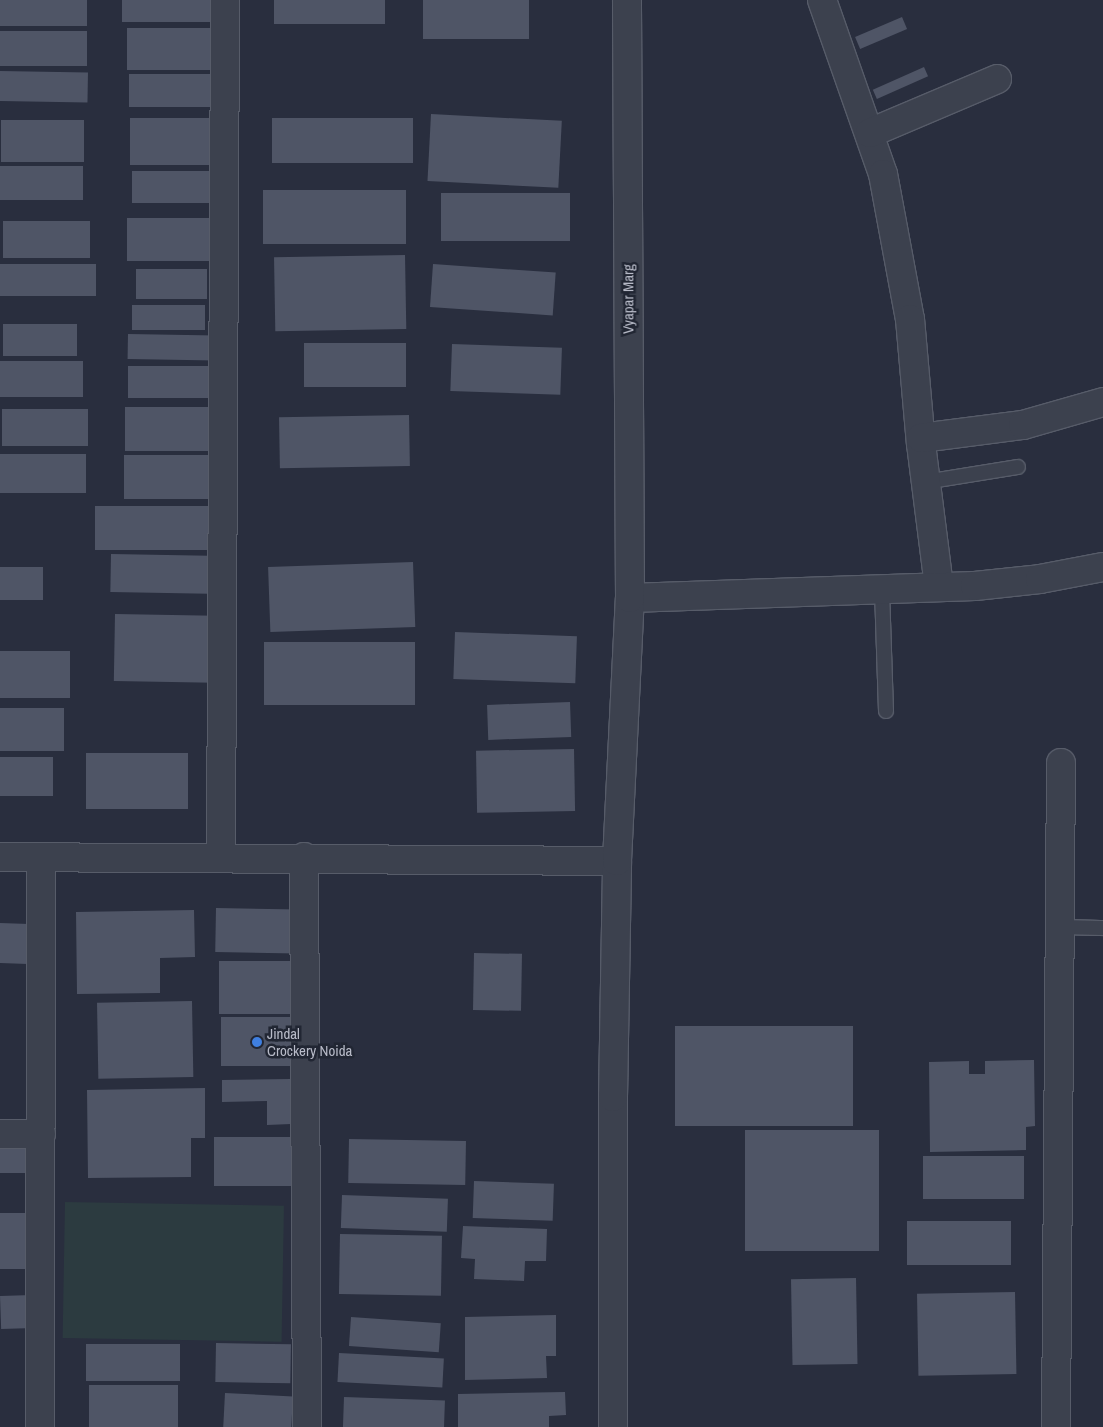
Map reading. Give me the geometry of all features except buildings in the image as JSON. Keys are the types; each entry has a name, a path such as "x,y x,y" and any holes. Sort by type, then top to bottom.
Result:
{"street":[{"path":"221,858 225,0"},
{"name":"Vyapar Marg","path":"613,1427 613,1097 617,861 630,598 627,0"},
{"path":"822,0 883,174 910,319 920,438 939,587"},
{"path":"870,134 997,79"},
{"path":"920,438 1022,425 1103,402"},
{"path":"630,598 939,587 1040,579 1103,567"},
{"path":"1056,1427 1061,763"},
{"path":"0,857 304,857 617,861"},
{"path":"40,1427 41,857"},
{"path":"304,857 307,1427"},
{"path":"0,1134 41,1134"}],"lane":[{"path":"925,482 1018,466"},
{"path":"882,590 886,711"},
{"path":"1060,927 1103,928"}],"shaded area":[{"path":"65,1202 284,1206 282,1342 63,1338"}],"place":[{"name":"Jindal Crockery Noida","path":"257,1042"}]}
